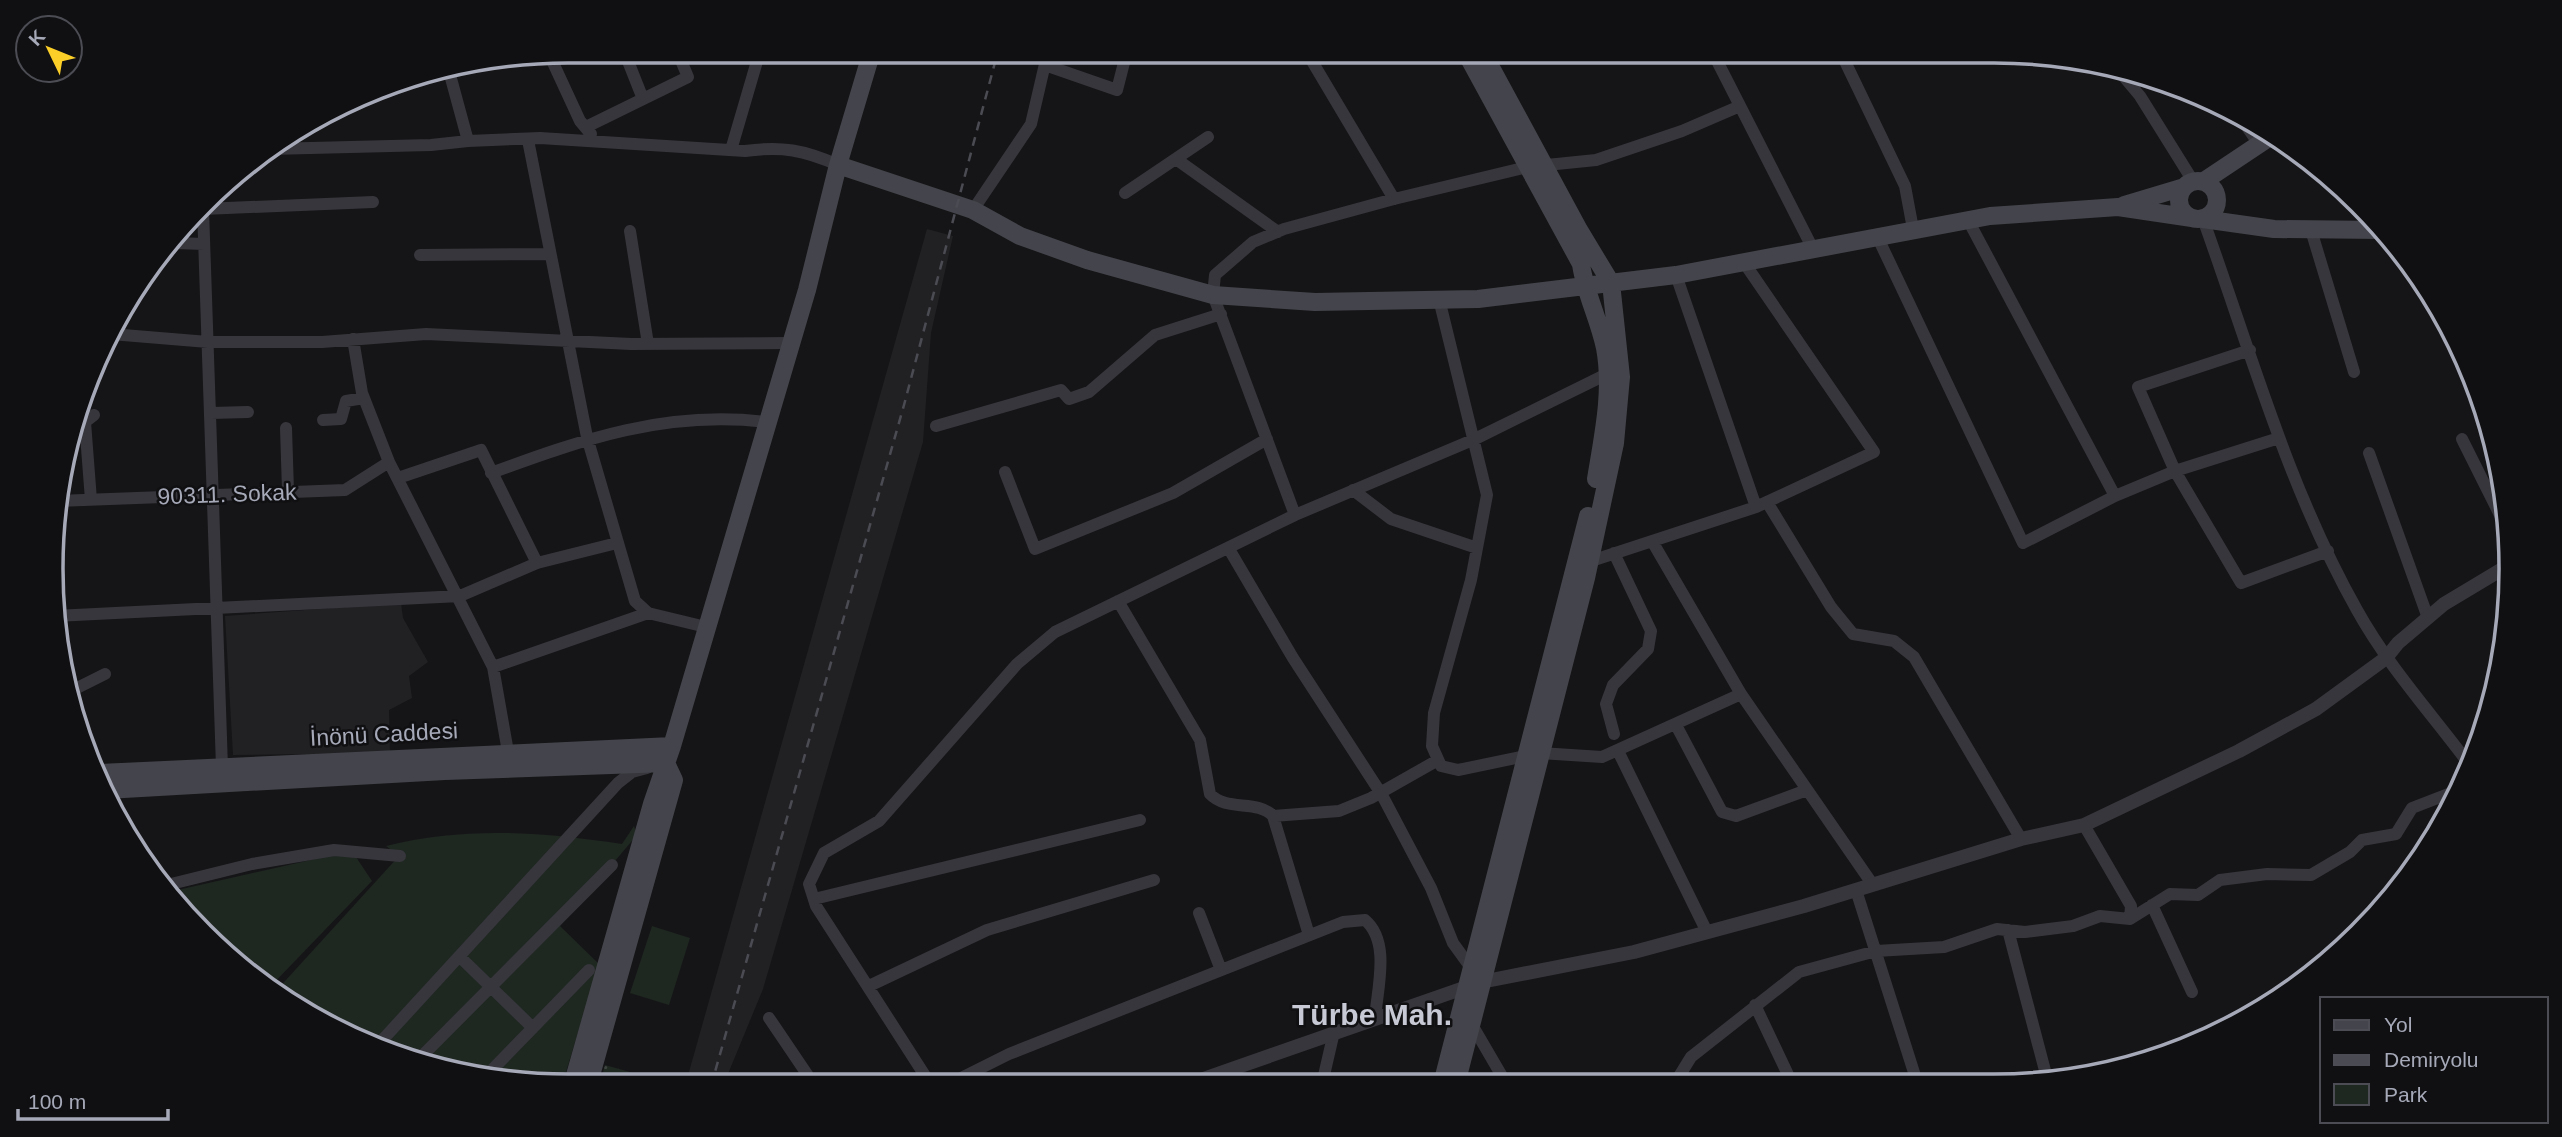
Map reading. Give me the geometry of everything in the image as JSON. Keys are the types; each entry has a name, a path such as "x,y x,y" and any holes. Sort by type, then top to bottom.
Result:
{"main road":[{"path":"575,1074 652,804 669,755 790,343 868,63"},
{"path":"1458,1074 1471,1023 1476,975 1615,443 1621,377 1611,283 1472,63"},
{"path":"1488,63 1581,264 1584,285 1605,348 1609,398 1582,565"},
{"path":"2198,219 2180,208 2179,197 2194,183 2263,141"},
{"path":"838,165 973,210 1020,236 1087,260 1213,295 1315,302 1478,299 1676,275 1812,247 1968,220 2118,207 2194,183 2213,188 2218,203 2213,213 2198,219"},
{"path":"2118,207 2248,226 2369,230"},
{"name":"İnönü Caddesi","path":"106,773 508,752 669,755"},
{"path":"114,790 669,755"},
{"path":"591,1074 674,780 669,755"},
{"path":"1445,1074 1464,990 1476,975"}],"street":[{"path":"554,63 580,121 597,142"},
{"path":"629,63 643,99"},
{"path":"586,127 688,77 682,63"},
{"path":"731,150 756,63"},
{"path":"973,210 1031,124 1045,65 1117,90 1124,63"},
{"path":"1313,63 1394,199"},
{"path":"1718,63 1812,247"},
{"path":"1846,63 1905,186 1913,229"},
{"path":"451,77 468,141"},
{"path":"2127,81 2140,96 2194,183"},
{"path":"1295,515 1213,295 1215,275 1253,242 1278,232 1394,199 1536,166 1596,160 1682,131 1740,106"},
{"path":"1125,193 1208,137"},
{"path":"287,149 528,139 731,150 771,147 807,151 838,165"},
{"path":"528,139 587,438 635,601 648,613 706,627"},
{"path":"1176,159 1278,232"},
{"path":"214,209 373,202"},
{"path":"203,219 222,767"},
{"path":"2198,219 2250,350 2279,438 2356,608 2386,658 2463,756"},
{"path":"1968,220 2115,496"},
{"path":"2311,230 2354,372"},
{"path":"630,231 648,344"},
{"path":"1877,236 2023,543 2115,496 2175,471 2279,438"},
{"path":"181,243 204,244"},
{"path":"420,255 550,254"},
{"path":"1582,565 1762,505 1874,452 1743,261"},
{"path":"1676,275 1762,505 1831,607 1853,634 1894,641 1914,657 2021,839"},
{"path":"1439,299 1487,495 1477,548 1434,713 1432,746 1441,766 1458,770 1532,754 1602,757 1741,694"},
{"path":"936,426 1061,390 1069,399 1089,392 1155,335 1221,314"},
{"path":"121,335 208,342 353,339 426,334 648,344 790,343"},
{"path":"353,339 364,398 390,462 494,667 508,752"},
{"path":"2250,350 2138,387 2175,471 2241,583 2328,551"},
{"path":"924,1074 814,899 809,884 824,853 879,821 1017,664 1055,632 1295,515 1475,439 1607,374"},
{"path":"323,419 341,419 346,401 364,398"},
{"path":"211,413 248,412"},
{"path":"91,500 85,422 94,415"},
{"path":"491,472 587,438 636,427 732,418 766,422"},
{"path":"286,428 288,491"},
{"path":"1005,472 1035,549 1173,493 1267,439"},
{"path":"2462,439 2495,505"},
{"path":"398,478 481,450 537,563"},
{"path":"2369,453 2428,618"},
{"name":"90311. Sokak","path":"67,501 345,489 390,462"},
{"path":"1353,491 1391,519 1477,548"},
{"path":"1652,541 1741,694 1873,885"},
{"path":"65,615 460,596 537,563 617,543"},
{"path":"1229,549 1293,658 1380,791 1431,888 1454,943 1476,975 1634,952 1856,890 2021,839 2084,825 2239,751 2316,709 2386,658 2398,643 2444,604 2499,571"},
{"path":"1614,553 1651,631 1648,649 1613,685 1606,704 1614,734"},
{"path":"1118,601 1200,740 1210,794 1225,804 1267,809 1273,816 1310,935"},
{"path":"494,667 648,613"},
{"path":"78,688 105,674"},
{"path":"1676,725 1723,812 1736,816 1807,790"},
{"path":"1618,751 1707,932"},
{"path":"383,1039 618,783 632,772 669,755"},
{"path":"1273,816 1339,811 1438,760"},
{"path":"1681,1074 1691,1057 1799,972 1875,951 1944,947 1997,929 2025,932 2073,926 2100,916 2130,919 2170,894 2198,895 2220,880 2267,874 2311,875 2350,852 2362,839 2396,834 2412,808 2445,795"},
{"path":"814,899 1140,820"},
{"path":"2084,825 2131,906 2130,919"},
{"path":"173,884 252,864 334,850 400,856"},
{"path":"425,1053 612,865"},
{"path":"869,986 987,930 1154,880"},
{"path":"1856,890 1914,1074"},
{"path":"2152,905 2192,992"},
{"path":"1199,913 1221,970"},
{"path":"969,1074 1009,1054 1343,922 1365,920 1374,927 1381,954 1375,1019"},
{"path":"2008,930 2045,1071"},
{"path":"460,957 533,1028"},
{"path":"494,1068 589,970"},
{"path":"1217,1074 1464,990"},
{"path":"1755,1005 1788,1074"},
{"path":"769,1018 807,1074"},
{"path":"1471,1023 1501,1074"},
{"path":"1324,1074 1334,1032"}],"shaded area":[{"path":"927,229 953,236 931,333 923,442 763,989 728,1074 688,1074"},
{"path":"401,603 403,618 428,662 409,676 412,698 389,710 390,753 233,755 225,616"}],"green space":[{"path":"634,826 637,835 560,926 599,964 565,1074 503,1070 438,1057 406,1047 345,1022 282,985 399,856 386,846 474,833 562,836 622,844"},
{"path":"333,855 356,857 372,881 276,981 235,949 178,890"},
{"path":"652,926 690,938 669,1005 630,993"},
{"path":"605,1065 637,1074 602,1074"}],"railway":[{"path":"714,1074 904,405 995,63"}],"district":[{"name":"Türbe Mah.","path":"1372,1015"}]}
